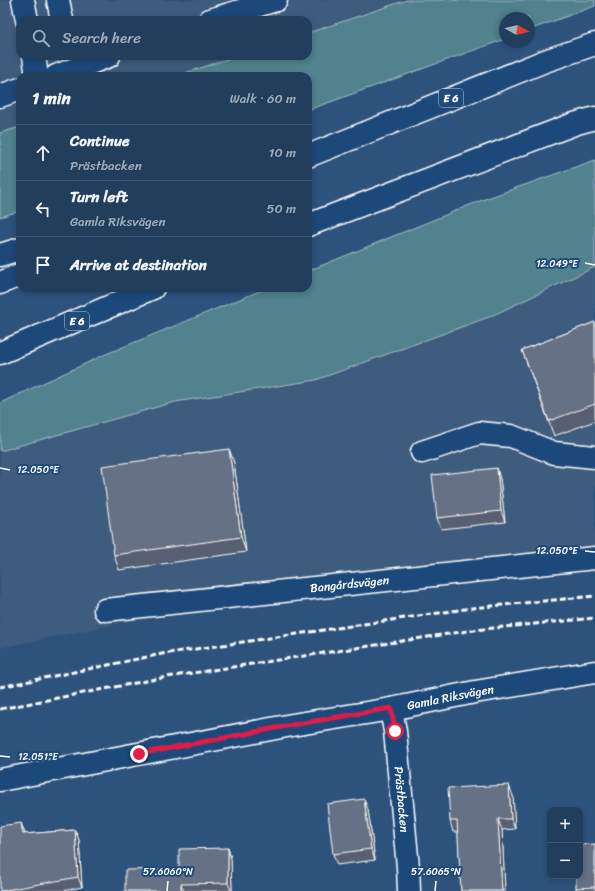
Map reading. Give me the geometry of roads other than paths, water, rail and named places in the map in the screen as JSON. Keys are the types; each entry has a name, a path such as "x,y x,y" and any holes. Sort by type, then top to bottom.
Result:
{"main road":[{"path":"23,0 26,16"},
{"path":"58,0 61,16"},
{"path":"214,13 276,0"},
{"name":"E 6","path":"312,154 545,61 595,44"},
{"path":"35,60 36,72"},
{"path":"66,67 93,60"},
{"path":"0,96 16,90"},
{"path":"312,223 574,124 595,118"},
{"path":"0,255 16,250"},
{"path":"0,283 16,277"},
{"name":"E 6","path":"0,354 144,292"},
{"path":"422,452 479,433 511,436 554,453 595,457"},
{"name":"Bangårdsvägen","path":"105,610 595,558"},
{"name":"Gamla Riksvägen","path":"0,780 475,692 595,672"},
{"name":"Prästbacken","path":"391,708 395,731 409,891"}],"railway":[{"path":"0,687 162,654 472,608 595,596"},
{"path":"0,709 167,677 474,630 595,618"}]}
